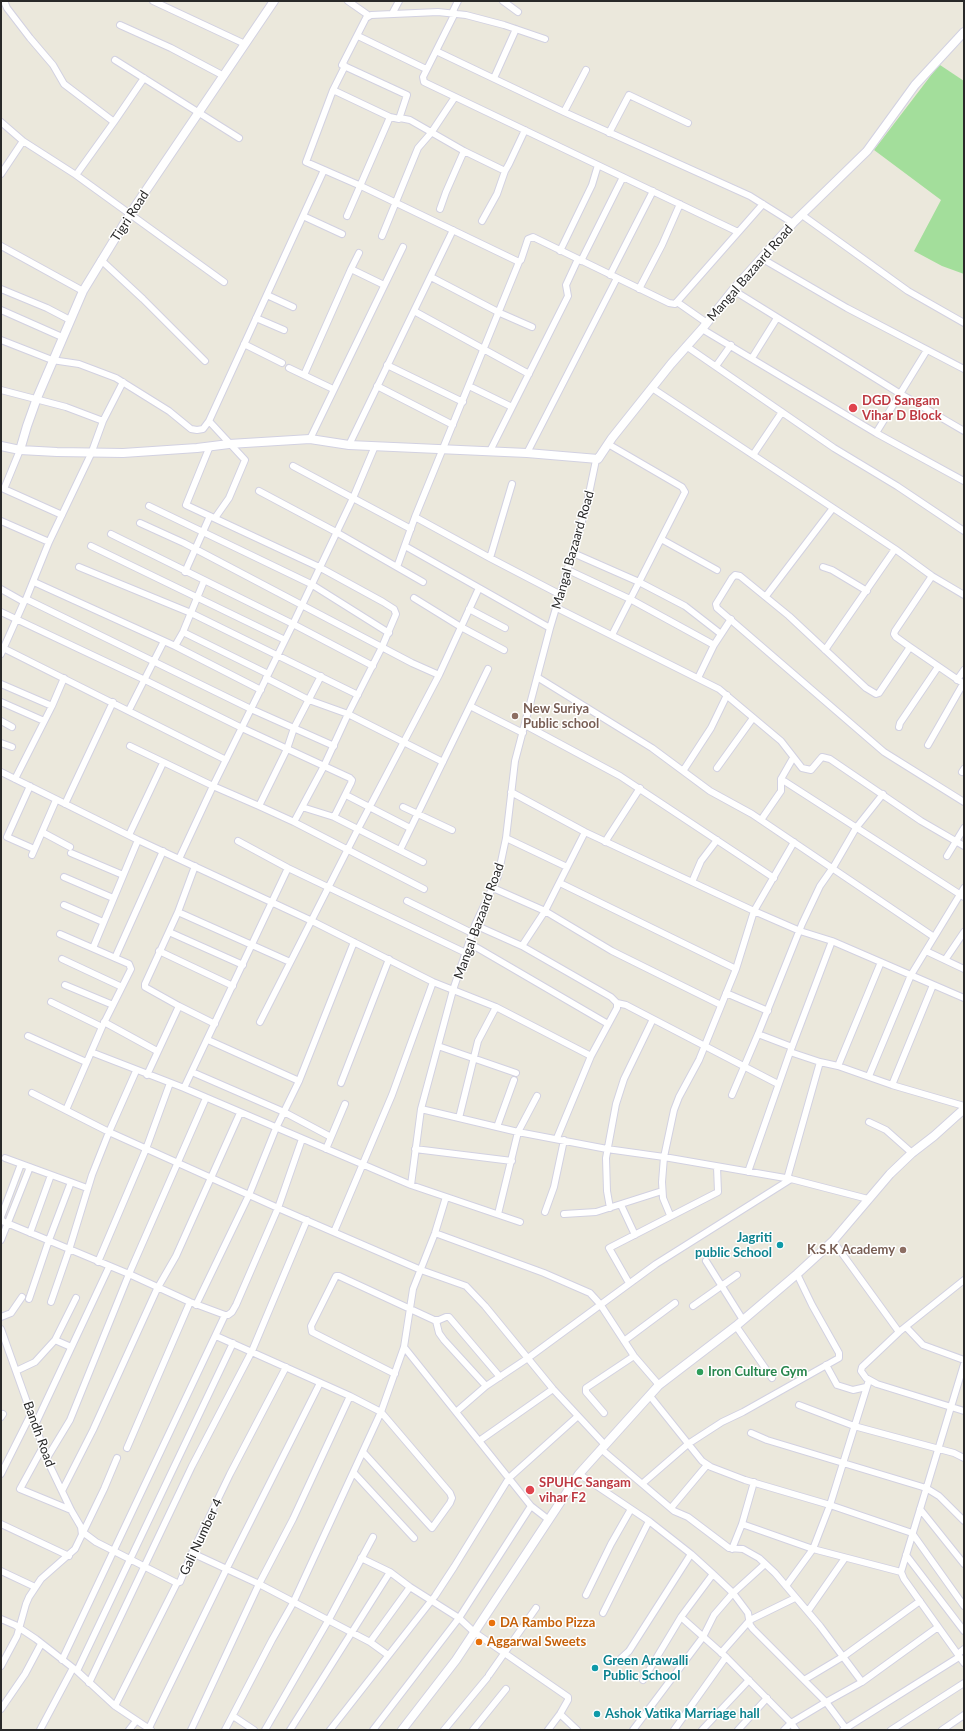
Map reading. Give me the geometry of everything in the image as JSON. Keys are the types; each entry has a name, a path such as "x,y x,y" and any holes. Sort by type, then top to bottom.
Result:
{"street":[{"path":"4,1 7,8 52,65 64,84 114,122"},
{"path":"153,1 245,44"},
{"name":"Tigri Road","path":"20,450 27,426 52,360 83,291 130,214 274,1"},
{"path":"348,1 368,15 438,12 453,13 480,18 545,39"},
{"path":"392,14 399,1"},
{"path":"458,1 436,51 422,77 424,82 738,232"},
{"path":"503,1 518,12"},
{"path":"368,15 342,65 407,95 400,118"},
{"path":"120,25 171,48 224,76"},
{"path":"494,78 516,29"},
{"name":"Mangal Bazaard Road","path":"411,1185 421,1109 453,990 475,925 493,888 501,864 506,838 515,761 550,628 586,508 596,460 601,458 608,444 652,388 686,346 705,326 733,290 793,223 867,151 916,85 964,32"},
{"path":"867,151 889,126 919,85 964,35"},
{"path":"358,36 426,69"},
{"path":"436,51 609,133 750,196 793,223"},
{"path":"115,60 239,138"},
{"path":"345,66 333,90 305,160 396,202 519,262"},
{"path":"564,112 586,70"},
{"path":"76,175 144,78"},
{"path":"333,90 390,117 410,120 464,151 505,171"},
{"path":"609,133 629,95 688,123"},
{"path":"382,236 418,148 431,133 455,97"},
{"path":"347,216 390,117"},
{"path":"1,122 23,141 76,175 224,282"},
{"path":"482,221 497,194 505,171 510,164 525,130"},
{"path":"1,174 23,141"},
{"path":"440,209 464,151"},
{"path":"560,250 592,185 598,165"},
{"path":"1,340 52,360 84,366 124,382 169,411 191,429 197,430 203,428 209,421 324,170"},
{"path":"490,451 568,296 566,285 623,177"},
{"path":"610,275 653,191"},
{"path":"639,289 662,245 680,204"},
{"path":"396,567 415,517 530,237 672,304 677,302 763,204"},
{"path":"802,215 908,291 964,323"},
{"path":"303,216 342,234"},
{"path":"349,445 453,230"},
{"path":"1,246 83,291"},
{"path":"310,439 403,247"},
{"path":"304,375 359,253"},
{"path":"761,258 847,308 964,368"},
{"path":"101,260 143,298 205,361"},
{"path":"352,270 384,285"},
{"path":"431,277 500,313 532,326"},
{"path":"527,452 617,278"},
{"path":"1,289 47,308 70,320"},
{"path":"733,290 899,393 964,431"},
{"path":"267,295 293,307"},
{"path":"677,302 705,326 731,345 876,433 964,481"},
{"path":"1,310 62,337"},
{"path":"414,311 529,374"},
{"path":"256,318 284,330"},
{"path":"752,358 777,318"},
{"path":"244,344 282,363"},
{"path":"716,366 731,345"},
{"path":"686,346 840,451 897,486 964,531"},
{"path":"876,433 899,393 927,350"},
{"path":"387,364 463,402"},
{"path":"289,368 334,389"},
{"path":"124,382 103,421 91,454 49,542 34,582 2,650 113,702 226,760"},
{"path":"377,386 453,426"},
{"path":"469,386 512,407"},
{"path":"652,388 896,549 932,576 964,595"},
{"path":"1,390 37,398 103,421"},
{"path":"753,455 782,412"},
{"path":"185,572 203,531 212,517 229,498 245,460 209,421"},
{"path":"1,446 20,450 91,454 130,453 229,444 310,439 349,445 527,452 596,460"},
{"path":"608,444 684,489 684,495 612,635"},
{"path":"210,446 186,505 319,567 394,609 396,614 389,633 348,714 334,746 294,822"},
{"path":"179,859 353,498 375,446"},
{"path":"20,450 4,489 62,515"},
{"path":"293,466 411,529"},
{"path":"490,558 512,484"},
{"path":"259,492 336,532 423,582"},
{"path":"149,506 311,584 389,633"},
{"path":"766,596 833,508"},
{"path":"415,517 560,595"},
{"path":"1,521 49,542"},
{"path":"140,523 195,549 382,647 439,675"},
{"path":"111,534 185,572 293,624 373,666"},
{"path":"661,540 717,570"},
{"path":"91,546 285,640"},
{"path":"405,546 550,628"},
{"path":"825,650 896,549"},
{"path":"573,553 639,582 686,606 721,634"},
{"path":"79,567 191,613 358,694"},
{"path":"823,567 832,570 866,591"},
{"path":"568,570 630,599 714,645"},
{"path":"910,647 879,693 876,694 866,688 766,596 740,576 735,575 716,604 718,608 884,752 964,802"},
{"path":"928,745 964,684 896,637 894,632 932,576"},
{"path":"175,646 183,632 204,581"},
{"path":"34,582 164,640 260,690"},
{"path":"260,1022 358,829 439,675 479,588"},
{"path":"1,589 155,661 251,709 334,746"},
{"path":"414,598 461,627 504,650"},
{"path":"557,608 698,678 727,695 781,741 802,768 809,770 822,757 828,758 922,821 964,846"},
{"path":"470,609 504,628"},
{"path":"1,612 352,780 334,817"},
{"path":"698,678 714,645 731,619"},
{"path":"183,632 309,700 348,714 443,762"},
{"path":"129,710 155,661 164,640"},
{"path":"899,727 900,723 938,666"},
{"path":"400,850 488,669"},
{"path":"957,680 964,670"},
{"path":"259,806 287,749 294,728 321,676"},
{"path":"537,677 635,737 710,791 761,820 934,937"},
{"path":"15,779 52,706 64,678"},
{"path":"1,684 52,706"},
{"path":"683,771 711,728 727,695"},
{"path":"1,702 44,721"},
{"path":"65,804 113,702"},
{"path":"470,706 523,733"},
{"path":"717,768 753,718"},
{"path":"1,721 12,727"},
{"path":"525,725 575,751 640,788 774,878"},
{"path":"1,743 12,747"},
{"path":"130,746 163,763 294,822 347,851 424,889"},
{"path":"761,820 781,791 781,779 793,758"},
{"path":"129,835 163,763"},
{"path":"1,772 138,840 312,921 433,982 496,1007 591,1056"},
{"path":"781,779 962,896"},
{"path":"30,786 7,837 33,852 56,800"},
{"path":"605,842 640,788"},
{"path":"511,792 605,842 754,911 800,931 832,941 964,998"},
{"path":"732,1095 820,886 856,828 883,794"},
{"path":"346,795 410,828"},
{"path":"302,807 334,817 423,862"},
{"path":"403,807 452,830"},
{"path":"947,856 964,828"},
{"path":"42,832 71,850 123,875"},
{"path":"522,946 545,911 585,832"},
{"path":"506,838 567,867"},
{"path":"93,948 138,840"},
{"path":"692,882 701,861 717,840"},
{"path":"238,841 329,888 466,952"},
{"path":"670,1215 664,1203 662,1191 664,1157 674,1110 704,1046 736,969 754,911 794,842"},
{"path":"115,958 162,851"},
{"path":"195,866 178,912 159,951 145,987 216,1024"},
{"path":"184,1088 216,1024 288,868"},
{"path":"64,877 113,898"},
{"path":"560,883 736,969"},
{"path":"493,888 545,911 612,951 721,1005"},
{"path":"869,1076 911,975 934,937 962,896 964,888"},
{"path":"407,901 472,933"},
{"path":"64,905 103,922"},
{"path":"178,912 290,962"},
{"path":"475,925 522,946 610,997 617,1003 626,1005 654,1019 778,1084"},
{"path":"169,932 243,965"},
{"path":"945,960 964,932"},
{"path":"60,934 131,966 130,971 86,1062 66,1110"},
{"path":"748,1172 778,1084 832,941"},
{"path":"127,1448 193,1304 249,1195 276,1128 299,1081 354,942"},
{"path":"469,943 608,1024"},
{"path":"159,951 233,986"},
{"path":"926,951 964,969"},
{"path":"62,959 122,988"},
{"path":"340,1083 389,959"},
{"path":"838,1066 881,962"},
{"path":"334,1232 392,1095 433,982"},
{"path":"65,985 113,1006"},
{"path":"892,1085 933,985"},
{"path":"726,993 768,1011"},
{"path":"51,1002 158,1051"},
{"path":"557,1138 591,1056 616,1008 617,1003"},
{"path":"147,1075 179,1006"},
{"path":"459,1118 478,1041 496,1007"},
{"path":"610,1208 606,1168 607,1149 616,1104 624,1079 654,1019"},
{"path":"402,1730 456,1660 579,1474 603,1447 659,1385 736,1326 833,1241 881,1184 912,1153 934,1136 964,1107 892,1085 838,1066 820,1062 758,1034"},
{"path":"28,1036 86,1062"},
{"path":"208,1040 299,1081"},
{"path":"438,1046 474,1057 516,1073"},
{"path":"91,1052 147,1075 184,1088 363,1166 411,1185 520,1222"},
{"path":"456,1412 486,1386 528,1358 629,1283 668,1256 789,1179 820,1062"},
{"path":"51,1302 70,1250 87,1188 108,1132 136,1070"},
{"path":"192,1072 284,1112 331,1137"},
{"path":"497,1127 514,1080"},
{"path":"98,1262 146,1149 170,1083"},
{"path":"32,1093 108,1132 278,1208 471,1290 603,1447 671,1508 688,1517 726,1546 732,1549 746,1549 765,1564 808,1611 844,1656 862,1682"},
{"path":"498,1214 518,1132 537,1096"},
{"path":"47,1458 70,1420 129,1274 206,1098"},
{"path":"326,1149 344,1104"},
{"path":"421,1109 518,1132 557,1138 607,1149 664,1157 789,1179 868,1199"},
{"path":"62,1491 93,1430 158,1289 176,1256 240,1113"},
{"path":"868,1122 886,1130 912,1153"},
{"path":"21,1164 2,1217 2,1221 109,1267 129,1274 158,1289 193,1304 225,1315 232,1312 236,1305 278,1208 302,1139"},
{"path":"545,1212 554,1187 564,1140"},
{"path":"415,1149 512,1161"},
{"path":"5,1158 87,1188"},
{"path":"1,1240 30,1167"},
{"path":"629,1283 609,1248 670,1215 718,1192 717,1167"},
{"path":"30,1233 52,1175"},
{"path":"29,1300 49,1240 71,1182"},
{"path":"564,1214 587,1213 610,1208 662,1191"},
{"path":"226,1730 293,1603 381,1412 404,1347 413,1289 435,1233 446,1197"},
{"path":"621,1205 635,1235"},
{"path":"89,1683 192,1466 252,1351 307,1220"},
{"path":"435,1233 584,1289 590,1293 600,1304 634,1356 659,1385"},
{"path":"833,1241 899,1332"},
{"path":"706,1261 743,1320"},
{"path":"35,1425 109,1267"},
{"path":"642,1483 688,1444 722,1422 744,1412 839,1358 839,1353 812,1305 797,1274"},
{"path":"693,1306 737,1275"},
{"path":"395,1374 315,1335 311,1330 311,1326 337,1276 436,1321 446,1317 450,1318 500,1377"},
{"path":"964,1280 899,1332 862,1367 861,1371 869,1380 877,1384 964,1411"},
{"path":"1,1317 11,1312 22,1297"},
{"path":"16,1371 34,1362 55,1340 76,1298"},
{"path":"624,1341 675,1303"},
{"path":"62,1660 112,1551 225,1315"},
{"path":"436,1321 439,1333 444,1340 486,1386"},
{"path":"736,1326 772,1378"},
{"path":"906,1327 919,1342 926,1347 964,1360"},
{"name":"Bandh Road","path":"1,1330 47,1458 83,1534"},
{"path":"216,1336 252,1351 320,1384 350,1396 381,1412 450,1493 452,1498 450,1503 432,1528 363,1452"},
{"path":"55,1340 71,1347"},
{"path":"40,1730 75,1670 130,1559 233,1343"},
{"path":"404,1347 531,1506 549,1520"},
{"path":"604,1412 586,1390 588,1387 634,1356"},
{"path":"901,1572 937,1449 952,1407 964,1364"},
{"path":"826,1365 837,1385 853,1390 866,1387"},
{"name":"Gali Number 4","path":"115,1706 177,1583 180,1582 192,1553 230,1474 286,1367"},
{"path":"786,1586 813,1549 830,1505 869,1380"},
{"path":"1,1619 19,1628 41,1644 75,1670 115,1706 150,1729 227,1568 320,1384"},
{"path":"479,1441 553,1389"},
{"path":"191,1730 259,1584 294,1519 350,1396"},
{"path":"650,1396 688,1444 707,1465 754,1482 830,1505 912,1533 964,1606"},
{"path":"799,1405 854,1426 954,1453 964,1458"},
{"path":"1,1474 31,1414"},
{"path":"330,1730 431,1601 454,1567 509,1478 578,1416"},
{"path":"751,1433 926,1488 939,1496 964,1521"},
{"path":"43,1447 20,1489 71,1510"},
{"path":"1,1666 12,1645 26,1604 35,1587 75,1549 117,1458"},
{"path":"671,1508 707,1465"},
{"path":"354,1473 414,1538"},
{"path":"579,1474 649,1520 691,1554 733,1593 748,1614 750,1625 753,1629 826,1702 845,1729 959,1656 964,1649"},
{"path":"732,1549 742,1524 754,1482"},
{"path":"373,1730 459,1618 531,1506"},
{"path":"920,1508 964,1564"},
{"path":"586,1595 611,1544 631,1509"},
{"path":"603,1614 649,1520"},
{"path":"1,1524 69,1556"},
{"path":"742,1524 813,1549 901,1572 920,1602 964,1664"},
{"path":"83,1534 112,1551 177,1583"},
{"path":"265,1730 328,1621 372,1537"},
{"path":"192,1553 227,1568 351,1632 370,1642 388,1656"},
{"path":"617,1662 629,1651 691,1554"},
{"path":"906,1555 964,1631"},
{"path":"361,1558 390,1572 410,1587 459,1618 474,1632 568,1697 568,1700 560,1714 548,1730"},
{"path":"808,1611 845,1558"},
{"path":"633,1730 702,1637 714,1614 733,1593 765,1564"},
{"path":"1,1571 35,1587"},
{"path":"290,1730 390,1572"},
{"path":"643,1680 681,1617 713,1574"},
{"path":"370,1642 410,1587"},
{"path":"674,1730 724,1655 750,1620 795,1598"},
{"path":"804,1680 844,1656 920,1602"},
{"path":"444,1730 488,1677 536,1608"},
{"path":"681,1617 724,1655 768,1698 796,1730"},
{"path":"784,1730 791,1723 862,1682 938,1628"},
{"path":"1,1709 25,1674 41,1644"},
{"path":"702,1730 749,1680"},
{"path":"891,1730 964,1683"},
{"path":"473,1730 506,1689"},
{"path":"738,1730 768,1698"},
{"path":"560,1714 577,1730"},
{"path":"942,1730 964,1715"},
{"path":"233,1716 254,1730"},
{"path":"129,1730 136,1721"}],"green space":[{"path":"940,65 964,81 964,274 942,266 914,251 941,200 874,150"}],"place":[{"name":"DGD Sangam Vihar D Block","path":"853,408"},
{"name":"New Suriya Public school","path":"515,716"},
{"name":"Jagriti public School","path":"780,1245"},
{"name":"K.S.K Academy","path":"903,1250"},
{"name":"Iron Culture Gym","path":"700,1372"},
{"name":"SPUHC Sangam vihar F2","path":"530,1490"},
{"name":"DA Rambo Pizza","path":"492,1623"},
{"name":"Aggarwal Sweets","path":"479,1642"},
{"name":"Green Arawalli Public School","path":"595,1668"},
{"name":"Ashok Vatika Marriage hall","path":"597,1714"}]}
